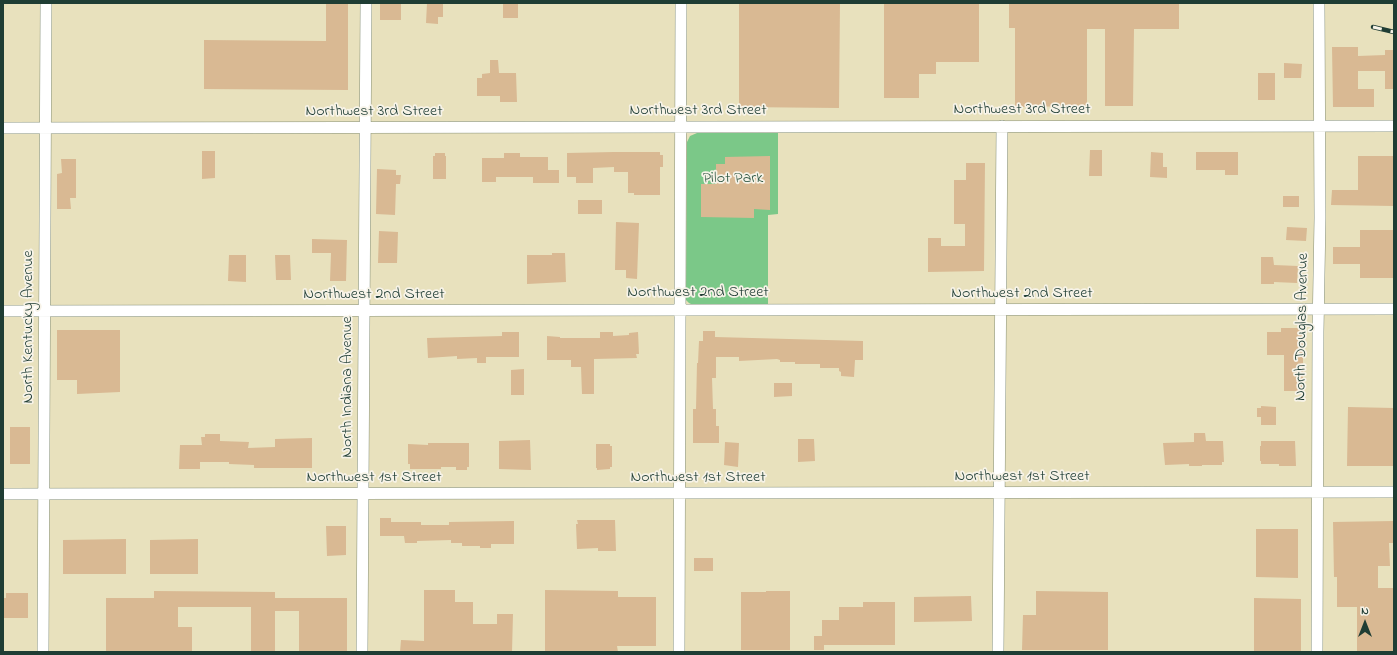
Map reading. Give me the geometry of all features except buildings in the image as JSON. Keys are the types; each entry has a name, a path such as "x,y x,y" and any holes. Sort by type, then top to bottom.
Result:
{"street":[{"name":"North Kentucky Avenue","path":"43,652 46,3"},
{"name":"North Indiana Avenue","path":"362,652 364,128 366,3"},
{"path":"679,652 681,3"},
{"name":"North Douglas Avenue","path":"1317,652 1320,218 1319,3"},
{"path":"998,652 1002,126"},
{"name":"Northwest 3rd Street","path":"3,128 1394,126"},
{"name":"Northwest 2nd Street","path":"3,311 1394,309"},
{"name":"Northwest 1st Street","path":"3,494 1394,492"}],"green space":[{"name":"Pilot Park","path":"697,133 778,133 778,214 768,215 768,304 691,304 686,300 687,142 690,136"}],"railway":[{"path":"1373,27 1394,32"}]}
